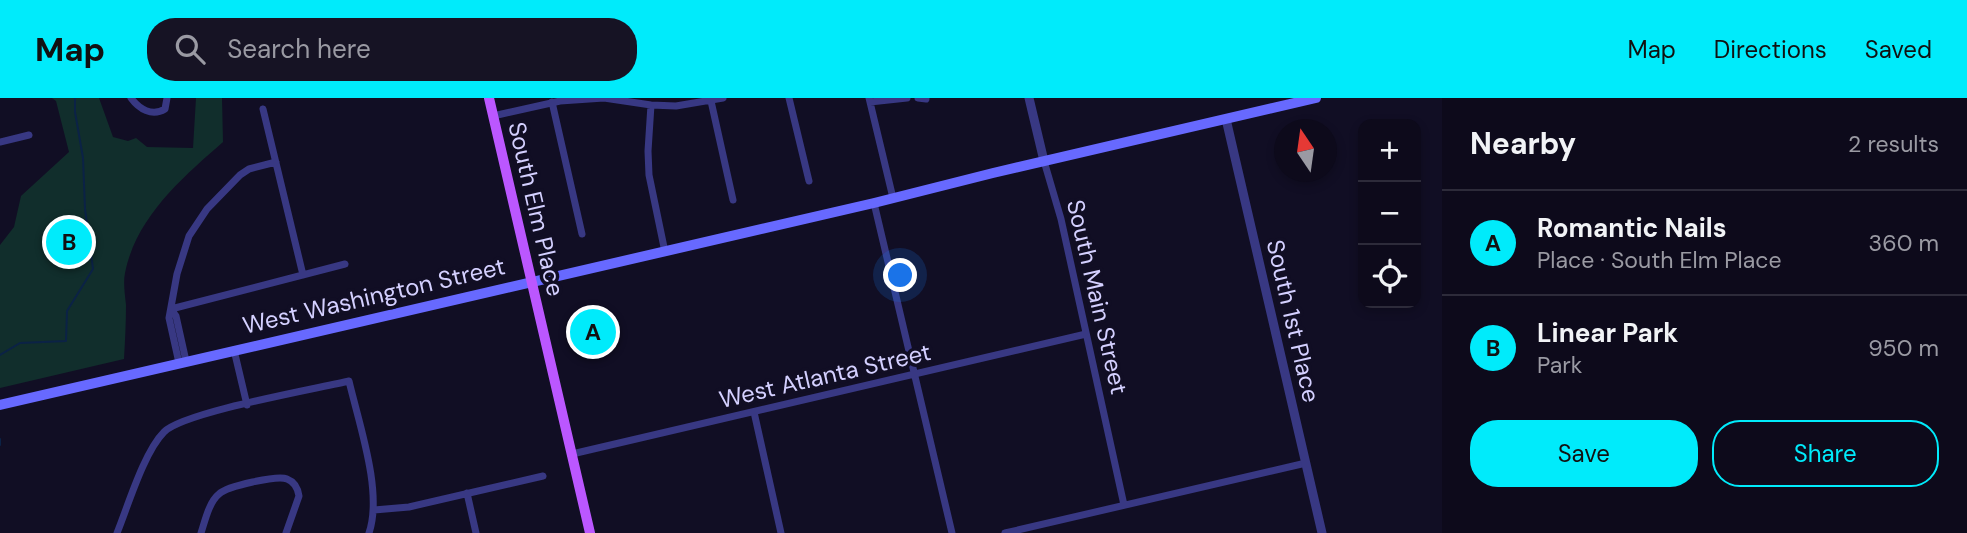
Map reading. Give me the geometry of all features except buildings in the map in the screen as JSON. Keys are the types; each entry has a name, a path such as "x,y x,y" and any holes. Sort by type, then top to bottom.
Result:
{"main road":[{"name":"South Elm Place","path":"489,98 590,533"},
{"name":"West Washington Street","path":"0,405 1316,98"}],"street":[{"path":"131,98 148,111 156,113 164,109 167,98"},
{"path":"493,116 552,102 593,98 677,106 723,98"},
{"path":"789,98 809,181"},
{"path":"893,198 869,100 907,98"},
{"path":"918,98 926,99"},
{"name":"South Main Street","path":"1029,98 1061,219 1124,505"},
{"path":"711,101 733,200"},
{"path":"552,102 582,234"},
{"path":"651,105 649,175 665,252"},
{"path":"263,109 303,275"},
{"name":"South 1st Place","path":"1226,119 1322,533"},
{"path":"0,142 29,135"},
{"path":"183,362 169,318 183,251 197,222 240,175 249,169 276,162"},
{"path":"874,203 952,533"},
{"path":"171,309 345,264"},
{"name":"West Atlanta Street","path":"572,454 1086,334"},
{"path":"234,350 247,405"},
{"path":"117,533 149,455 164,432 180,421 349,381 373,486 374,509 369,533"},
{"path":"754,412 781,533"},
{"path":"1004,533 1026,531 1124,505 1306,463"},
{"path":"374,509 409,507 543,476"},
{"path":"201,533 214,499 222,491 277,477 289,480 298,490 298,503 286,533"},
{"path":"467,493 476,533"}],"green space":[{"path":"52,98 99,98 113,137 128,141 136,138 147,147 193,148 196,98 222,98 223,142 177,184 150,216 139,234 124,277 124,359 0,388 0,245 14,227 21,196 69,152 56,101"}],"waterway":[{"path":"0,355 20,343 66,341 67,311 93,269 75,98"},
{"path":"0,439 0,445"}],"place":[{"name":"Linear Park","path":"69,242"},
{"name":"Romantic Nails","path":"593,332"}]}
